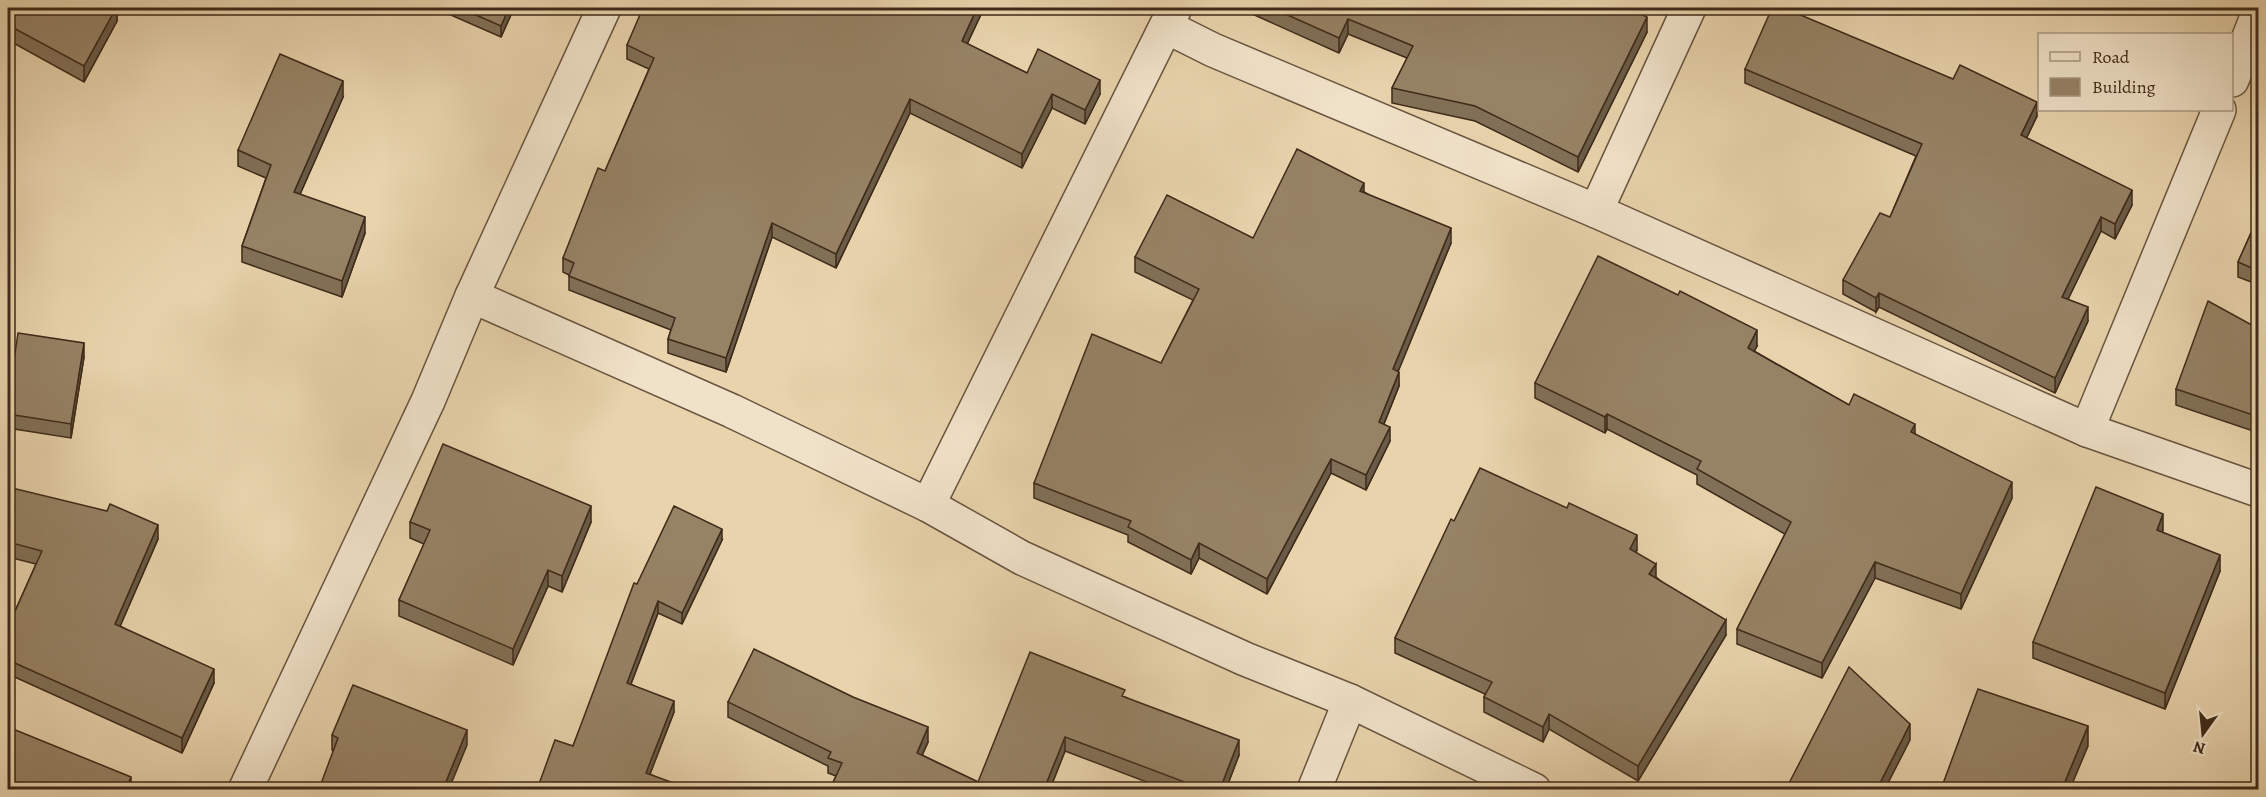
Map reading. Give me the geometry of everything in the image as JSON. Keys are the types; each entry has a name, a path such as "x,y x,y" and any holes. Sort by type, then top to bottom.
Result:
{"street":[{"path":"245,789 408,442 604,8"},
{"path":"1596,211 1689,8"},
{"path":"2233,78 2259,14"},
{"path":"927,505 1171,17 1212,50 1596,211 2087,430 2259,490"},
{"path":"2087,430 2219,111"},
{"path":"472,296 732,411 927,505 1022,558 1245,659 1350,701 1534,789"},
{"path":"1314,789 1350,701"}],"building":[{"path":"8,8 116,8 84,66 8,25"},
{"path":"460,8 509,8 501,26"},
{"path":"647,8 761,8 772,12 774,8 977,8 962,41 1027,73 1038,49 1100,80 1085,110 1052,94 1022,154 910,99 836,254 772,223 726,358 668,339 675,318 569,276 574,263 563,258 598,168 605,171 654,58 627,45 642,10 646,12"},
{"path":"1272,8 1628,8 1647,17 1578,157 1475,106 1392,88 1413,46 1348,19 1339,38"},
{"path":"1772,8 1784,8 1953,79 1960,65 2037,102 2021,135 2132,190 2115,224 2101,217 2062,297 2088,307 2055,378 1879,293 1876,298 1843,280 1880,213 1890,217 1922,144 1745,69"},
{"path":"280,54 343,81 294,192 365,217 342,281 242,246 271,165 238,150"},
{"path":"1297,149 1364,183 1360,191 1451,228 1393,369 1399,372 1379,422 1390,427 1366,475 1331,459 1267,579 1199,543 1191,560 1128,527 1131,521 1034,483 1092,334 1161,363 1199,289 1135,257 1167,195 1253,238"},
{"path":"2259,215 2259,271 2238,262"},
{"path":"1598,256 1678,295 1680,291 1757,330 1748,348 1849,405 1854,394 1915,424 1911,432 2012,482 1961,594 1875,562 1822,663 1737,629 1791,522 1697,469 1701,461 1607,414 1605,417 1535,383"},
{"path":"2208,301 2259,329 2259,417 2176,389"},
{"path":"18,333 84,343 71,424 8,414 8,359 14,360"},
{"path":"443,444 591,506 562,576 548,570 513,649 399,600 430,530 410,522"},
{"path":"1480,468 1567,508 1569,503 1637,535 1630,549 1656,564 1649,574 1726,620 1638,766 1549,714 1543,727 1484,697 1492,682 1395,638 1451,519 1454,521"},
{"path":"8,487 107,511 110,504 158,525 115,624 214,669 182,738 8,660 8,627 42,551 8,542"},
{"path":"2096,487 2163,514 2157,530 2220,555 2165,693 2033,642"},
{"path":"674,506 722,529 682,613 658,601 627,683 674,701 646,773 679,785 677,789 547,789 549,787 539,784 555,740 573,746 634,583 637,584"},
{"path":"754,649 853,697 928,727 917,753 978,782 1030,652 1125,690 1122,696 1239,740 1220,789 1203,789 1065,737 1044,789 830,789 842,763 828,758 831,752 728,702"},
{"path":"1849,667 1910,724 1877,789 1786,789"},
{"path":"353,685 467,730 443,789 319,789 338,738 332,735"},
{"path":"1978,689 2088,726 2062,789 1941,789"},
{"path":"8,727 131,777 126,789 8,789"}]}
